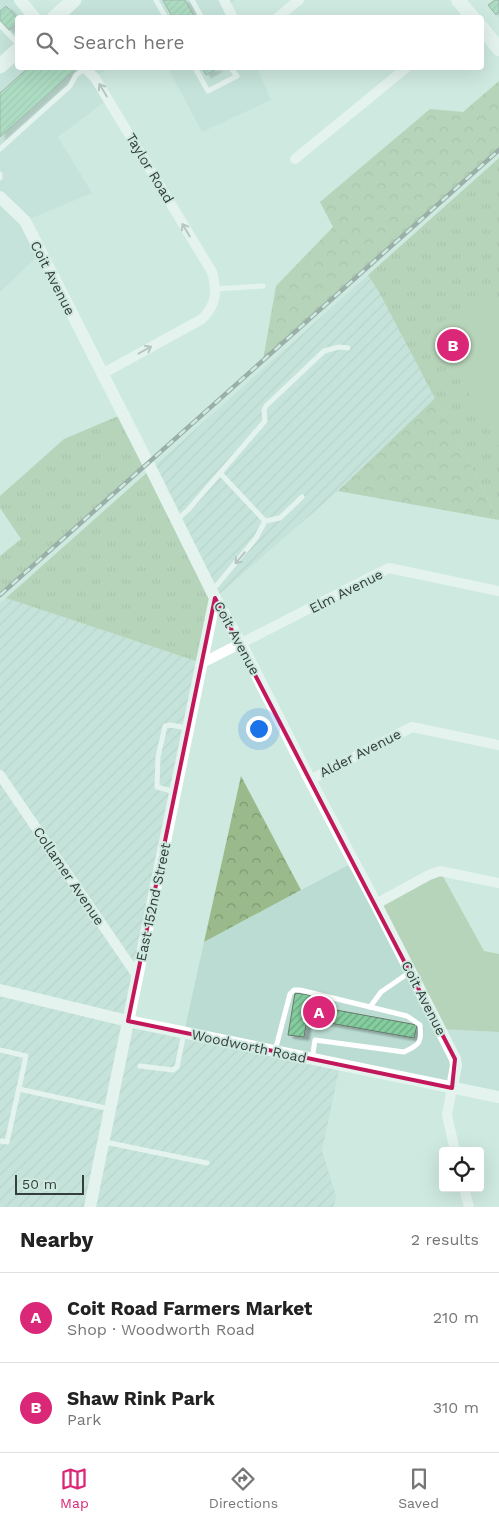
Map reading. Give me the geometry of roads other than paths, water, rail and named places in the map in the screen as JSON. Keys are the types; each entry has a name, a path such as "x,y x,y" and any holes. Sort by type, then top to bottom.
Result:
{"main road":[{"path":"57,15 74,0"},
{"path":"458,0 469,15"},
{"path":"484,30 499,48"},
{"path":"0,66 15,53"}],"street":[{"path":"20,0 32,15"},
{"path":"224,0 232,15"},
{"path":"281,15 299,0"},
{"name":"Taylor Road","path":"87,70 95,78 212,272 215,289"},
{"path":"295,159 404,70"},
{"name":"Coit Avenue","path":"0,197 25,221 177,520 213,595 241,644 455,1059 456,1066 452,1088"},
{"path":"102,374 202,319 212,308 215,301 215,289"},
{"name":"Elm Avenue","path":"202,663 389,568 499,591"},
{"name":"East 152nd Street","path":"90,1207 202,663 213,595"},
{"name":"Alder Avenue","path":"310,780 412,727 499,745"},
{"name":"Collamer Avenue","path":"0,775 138,976"},
{"path":"376,904 440,871 499,883"},
{"name":"Woodworth Road","path":"0,990 128,1021 499,1098"},
{"path":"452,1088 447,1115 454,1147"},
{"path":"465,1192 469,1207"}],"lane":[{"path":"156,0 164,15"},
{"path":"192,0 200,15"},
{"path":"0,25 15,41"},
{"path":"0,149 70,86 76,75 82,70"},
{"path":"195,70 208,91 237,76 232,70"},
{"path":"215,289 263,286"},
{"path":"177,520 266,421 264,410 266,406 324,351 339,347 348,348"},
{"path":"220,473 266,522"},
{"path":"213,595 266,522 280,518 302,497"},
{"path":"175,792 157,786 158,757 165,726 188,728"},
{"path":"370,1007 382,992 410,972"},
{"path":"274,1052 290,994 294,990 408,1016 420,1026 420,1041 417,1046 404,1052 315,1040 312,1059"},
{"path":"140,1066 174,1070 177,1067 184,1033"},
{"path":"0,1050 26,1056 6,1142 0,1141"},
{"path":"19,1089 110,1109"},
{"path":"104,1142 207,1163"}],"railway":[{"path":"0,595 499,150"}],"place":[{"name":"Shaw Rink Park","path":"453,345"},
{"name":"Coit Road Farmers Market","path":"319,1012"}]}
